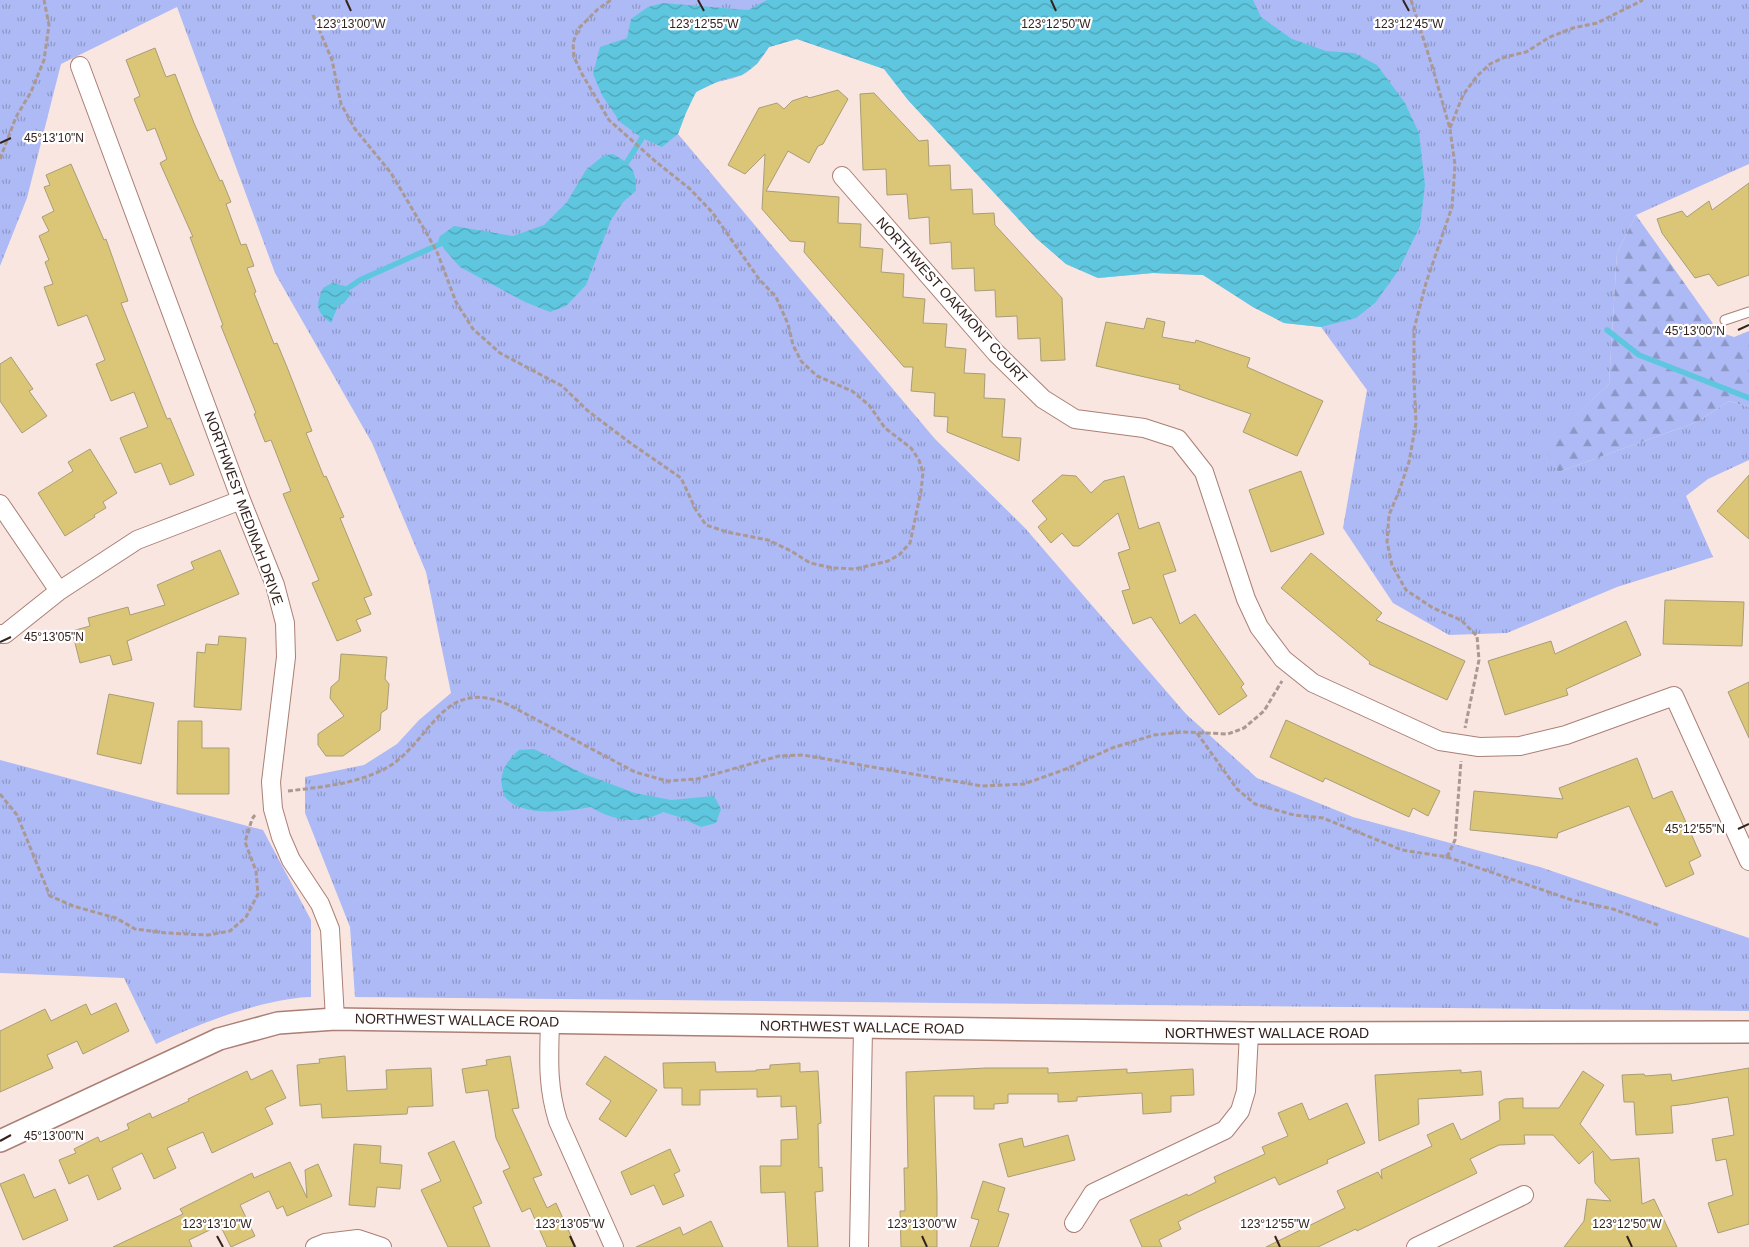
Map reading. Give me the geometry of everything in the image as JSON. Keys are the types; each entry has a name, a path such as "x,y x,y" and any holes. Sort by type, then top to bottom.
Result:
{"street":[{"name":"NORTHWEST MEDINAH DRIVE","path":"80,66 241,500 275,585 285,623 286,656 271,782 273,809 281,837 291,860 320,904 330,929 335,1018"},
{"name":"NORTHWEST OAKMONT COURT","path":"842,176 996,353 1043,399 1075,419 1144,428 1178,439 1204,472 1246,599 1259,627 1283,658 1313,683 1440,741 1479,747 1520,746 1566,736 1674,696 1749,861"},
{"path":"0,634 5,634 59,591 137,540 241,500"},
{"path":"0,504 59,591"},
{"name":"NORTHWEST WALLACE ROAD","path":"0,1141 220,1039 278,1023 335,1018 1249,1033 1749,1032"},
{"path":"550,1022 548,1079 551,1100 558,1121 614,1247"},
{"path":"859,1247 863,1028"},
{"path":"1074,1223 1093,1193 1225,1130 1240,1111 1246,1092 1249,1033"},
{"path":"1416,1247 1524,1195"},
{"path":"315,1247 325,1243 358,1239 382,1247"}],"lane":[{"path":"1725,320 1749,312"}],"path":[{"path":"0,159 16,117 31,92 44,60 49,25 44,0"},
{"path":"312,15 332,60 341,104 355,129 391,173 427,234 437,252 456,302 473,329 500,353 562,386 588,411 682,478 696,510 706,525 727,532 768,540 810,562 833,568 855,569 888,561 899,555 910,543 923,473 919,460 911,448 885,428 869,405 852,391 817,376 801,361 793,345 788,324 776,297 759,279 712,212 690,189 655,161 610,120 582,74 574,57 573,43 578,29 598,9 611,0"},
{"path":"1411,0 1450,129 1455,165 1452,207 1426,283 1414,329 1416,422 1409,462 1400,491 1389,515 1387,542 1392,565 1406,590 1433,608 1461,620 1477,636 1479,660 1462,744 1455,840 1448,857"},
{"path":"1450,129 1463,95 1477,76 1490,64 1505,57 1526,52 1550,37 1573,28 1597,23 1643,0"},
{"path":"0,794 17,816 50,896 73,906 116,918 135,929 208,935 230,931 246,917 258,894 256,871 245,842 252,819 272,793 345,782 388,766 405,753 443,711 460,701 477,697 493,698 635,772 667,781 697,779 779,756 803,755 982,786 1024,784 1066,769 1112,748 1154,735 1183,732 1228,734 1244,728 1264,712 1292,665"},
{"path":"1196,732 1237,789 1255,804 1294,815 1323,818 1402,850 1448,857 1572,900 1613,909 1658,925"}],"green space":[{"path":"0,0 1749,0 1749,164 1636,215 1617,253 1609,384 1544,445 1558,472 1697,422 1729,401 1749,407 1749,460 1708,479 1686,496 1713,557 1617,587 1507,633 1449,635 1393,603 1343,528 1367,390 1321,327 1284,323 1253,307 1203,275 1153,273 1098,278 1066,264 1036,238 908,100 884,69 797,39 769,47 757,63 742,75 708,85 698,91 689,105 678,134 935,439 1025,528 1186,714 1257,778 1353,817 1540,867 1749,938 1749,1011 355,997 350,927 305,813 305,777 364,765 397,744 419,720 451,693 426,572 372,443 275,273 177,7 61,64 27,198 0,266"},
{"path":"1636,215 1719,332 1734,337 1749,331 1749,407 1729,401 1697,422 1558,472 1543,445 1609,384 1617,253"},
{"path":"0,760 263,830 311,920 311,997 280,1001 225,1015 156,1044 124,978 0,973"}],"water":[{"path":"767,0 1253,0 1261,17 1292,39 1326,51 1354,53 1377,65 1405,103 1419,133 1425,185 1420,226 1398,271 1375,303 1356,318 1321,327 1284,323 1253,307 1203,275 1153,273 1098,278 1066,264 1036,238 908,100 884,69 797,39 769,47 757,64 742,75 721,80 696,92 678,134 662,147 642,138 620,122 602,95 593,74 600,47 627,38 631,19 648,7 663,3 748,10"},
{"path":"613,154 632,168 636,191 623,202 611,220 586,285 566,306 550,312 525,302 460,267 444,249 439,237 454,226 513,236 544,225 567,202 586,170 603,156"},
{"path":"332,283 345,286 351,294 344,303 338,306 331,323 322,315 318,304 323,288"},
{"path":"534,749 584,774 635,793 671,800 714,796 721,809 716,823 701,827 663,812 645,819 626,820 608,816 591,807 546,811 523,808 513,804 503,793 501,781 503,770 508,761 519,750"}],"building":[{"path":"155,48 166,77 175,74 194,123 231,202 226,204 241,245 246,244 254,266 247,268 256,292 254,293 274,344 277,343 287,367 312,431 306,433 324,477 326,476 344,517 340,518 372,595 364,598 371,614 356,620 361,631 337,641 312,583 319,580 283,494 291,491 271,440 265,442 254,414 256,413 221,326 223,325 190,237 193,237 160,163 167,159 155,128 147,131 134,99 140,96 126,60"},
{"path":"838,90 848,99 823,144 818,146 809,163 788,151 766,191 839,197 838,223 861,224 860,247 883,249 881,272 904,274 903,297 925,299 923,323 947,324 945,347 966,349 964,373 985,374 984,398 1005,399 1002,437 1021,438 1019,461 947,432 948,417 934,416 935,393 911,391 913,367 904,367 804,252 805,242 790,241 762,209 765,154 745,174 728,165 759,108 777,103 784,109 792,101"},
{"path":"874,93 919,141 928,140 929,166 950,165 951,190 972,189 973,214 994,213 995,225 1062,298 1065,360 1041,361 1040,338 1018,339 1017,316 996,317 995,290 975,291 974,268 952,269 951,242 930,244 929,217 909,219 907,194 887,195 886,169 863,170 860,94"},
{"path":"71,164 104,240 106,239 128,301 121,303 167,419 170,418 194,475 170,485 161,463 135,473 120,438 148,427 134,392 111,401 96,364 105,360 87,315 58,326 44,287 53,284 45,262 49,260 39,236 49,231 42,217 54,211 44,187 50,185 46,175"},
{"path":"1749,183 1749,275 1718,286 1709,274 1695,278 1662,233 1657,219 1682,211 1687,217 1709,201 1712,210"},
{"path":"1147,318 1165,322 1162,337 1195,343 1196,340 1250,358 1247,367 1323,401 1297,456 1243,432 1251,414 1179,389 1180,385 1096,366 1106,322 1144,329"},
{"path":"11,357 33,389 29,391 47,416 22,433 0,401 0,364"},
{"path":"90,449 117,493 103,502 106,508 65,536 38,493 73,471 68,462"},
{"path":"1301,471 1324,534 1271,552 1249,490"},
{"path":"1062,475 1076,476 1091,493 1104,481 1124,476 1139,529 1159,522 1176,571 1163,575 1180,624 1195,614 1244,684 1241,687 1247,696 1219,715 1151,617 1133,624 1122,591 1130,589 1118,553 1130,549 1118,513 1079,546 1073,546 1062,533 1051,543 1038,527 1047,519 1032,501"},
{"path":"1749,475 1749,539 1717,511"},
{"path":"220,550 239,594 127,641 132,660 113,665 110,655 80,663 72,631 90,626 88,618 128,607 130,615 165,605 157,585 194,569 191,562"},
{"path":"1311,553 1382,613 1376,620 1465,661 1447,700 1369,664 1370,662 1281,588"},
{"path":"1665,600 1744,602 1742,646 1663,644"},
{"path":"1626,621 1641,655 1566,689 1568,695 1505,715 1488,661 1551,641 1555,654"},
{"path":"219,636 246,638 241,710 194,707 197,652 205,653 206,644 218,645"},
{"path":"341,654 387,657 385,679 389,684 387,709 381,713 380,730 343,756 326,756 318,745 318,734 344,716 330,698 331,687 339,680"},
{"path":"1749,682 1749,738 1728,692"},
{"path":"109,694 154,703 141,764 97,754"},
{"path":"1286,720 1440,791 1428,816 1413,808 1409,817 1325,778 1323,782 1270,757"},
{"path":"178,721 202,721 202,748 229,748 229,794 177,794"},
{"path":"1637,758 1653,799 1672,791 1701,856 1689,862 1694,874 1666,887 1629,806 1558,833 1557,838 1470,830 1474,791 1563,799 1559,788"},
{"path":"116,1003 129,1031 83,1054 77,1041 47,1055 53,1068 0,1092 0,1031 45,1009 51,1021 86,1004 91,1015"},
{"path":"345,1056 347,1091 387,1089 386,1070 431,1068 433,1106 408,1107 407,1114 322,1118 321,1104 300,1106 297,1065 320,1063 319,1059"},
{"path":"510,1056 519,1108 512,1109 542,1175 533,1178 547,1208 556,1203 576,1247 547,1247 530,1208 522,1212 503,1171 510,1168 496,1138 488,1090 466,1093 462,1069 487,1065 486,1060"},
{"path":"605,1056 657,1090 626,1137 599,1119 611,1101 586,1084"},
{"path":"715,1062 716,1072 756,1071 770,1069 770,1065 800,1063 800,1072 818,1071 821,1123 818,1124 819,1168 822,1167 823,1191 815,1192 818,1247 788,1247 785,1192 761,1193 760,1166 781,1166 781,1140 798,1139 796,1106 781,1107 781,1096 757,1097 757,1089 700,1090 700,1105 682,1105 682,1088 664,1088 663,1063"},
{"path":"986,1068 1048,1068 1048,1073 1127,1069 1127,1073 1193,1069 1194,1095 1171,1096 1171,1112 1143,1114 1142,1093 1077,1097 1077,1101 1058,1102 1058,1094 1008,1094 1008,1103 994,1104 994,1109 974,1109 974,1096 934,1096 937,1247 901,1247 900,1211 905,1211 904,1168 908,1168 906,1072"},
{"path":"1749,1068 1749,1224 1718,1233 1708,1203 1733,1195 1726,1159 1716,1161 1712,1139 1734,1135 1728,1097 1671,1106 1673,1133 1636,1135 1634,1102 1624,1102 1622,1075 1671,1074 1672,1081"},
{"path":"272,1070 286,1098 265,1108 273,1124 212,1153 203,1132 167,1148 176,1168 154,1179 142,1153 112,1168 121,1189 98,1200 88,1175 69,1184 59,1160 76,1153 74,1149 98,1137 100,1142 129,1129 127,1124 150,1113 152,1118 247,1071 251,1080"},
{"path":"1461,1070 1461,1073 1481,1071 1483,1095 1418,1099 1419,1124 1379,1141 1375,1075"},
{"path":"1583,1071 1604,1085 1580,1124 1611,1160 1639,1158 1642,1204 1654,1199 1677,1247 1564,1247 1584,1221 1587,1199 1611,1201 1595,1183 1593,1151 1579,1164 1553,1135 1524,1135 1525,1144 1499,1145 1470,1159 1477,1173 1357,1231 1356,1229 1318,1247 1266,1247 1345,1208 1337,1191 1378,1172 1382,1179 1381,1170 1432,1146 1427,1135 1453,1123 1461,1140 1500,1120 1499,1102 1505,1099 1523,1098 1523,1108 1559,1108"},
{"path":"1302,1103 1309,1120 1347,1103 1365,1143 1327,1160 1328,1163 1279,1185 1275,1177 1178,1222 1181,1229 1159,1240 1162,1247 1142,1247 1130,1220 1187,1194 1188,1196 1216,1182 1214,1177 1265,1154 1262,1147 1288,1136 1278,1113"},
{"path":"1068,1135 1075,1160 1008,1177 999,1144 1022,1138 1024,1147"},
{"path":"454,1141 482,1203 473,1207 490,1247 448,1247 421,1190 441,1181 428,1153"},
{"path":"354,1144 381,1146 380,1163 402,1165 400,1189 377,1187 375,1207 349,1205"},
{"path":"670,1149 680,1171 674,1174 684,1196 663,1205 654,1185 631,1195 621,1172"},
{"path":"290,1162 307,1198 305,1170 318,1164 332,1196 287,1216 283,1206 277,1209 269,1191 240,1205 255,1236 231,1247 220,1225 189,1240 192,1247 113,1247 183,1214 180,1209 252,1173 254,1178"},
{"path":"24,1174 34,1198 55,1189 68,1220 23,1240 0,1184"},
{"path":"983,1181 1005,1188 998,1211 1009,1214 998,1247 970,1247 979,1220 971,1218"},
{"path":"711,1221 723,1247 636,1247 680,1227 683,1235"}],"waterway":[{"path":"627,162 642,138"},
{"path":"347,289 360,280 449,240 441,241"},
{"path":"1607,330 1639,355 1749,398"}]}
